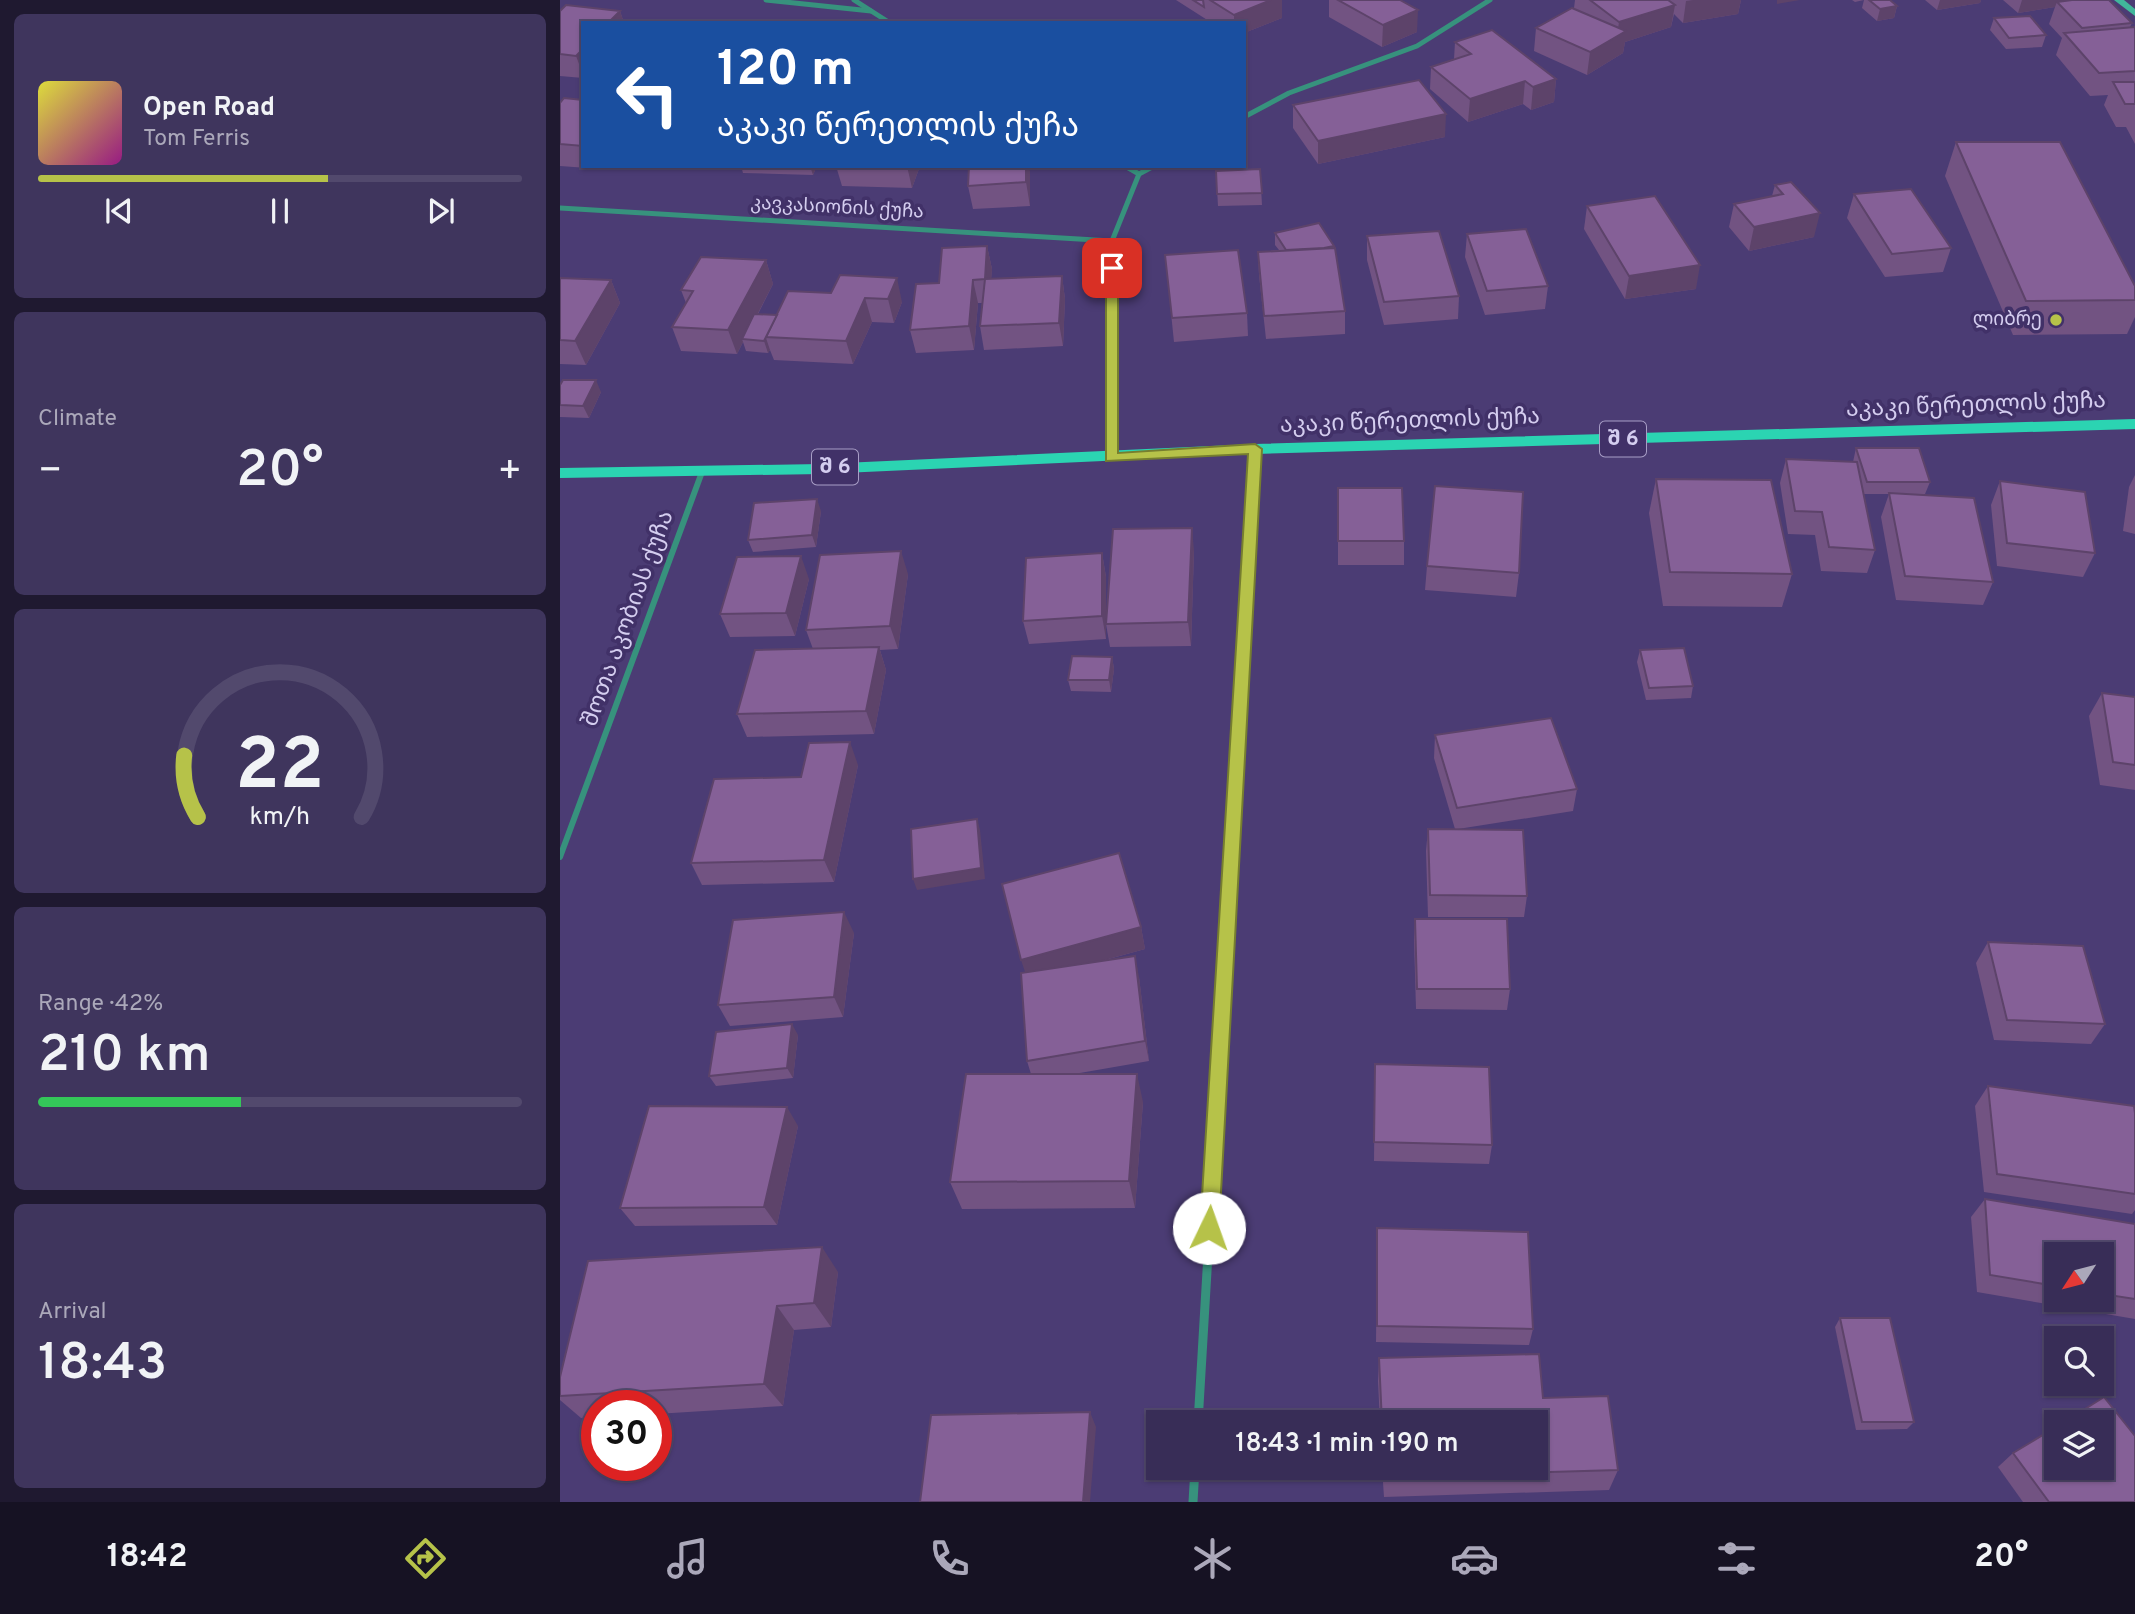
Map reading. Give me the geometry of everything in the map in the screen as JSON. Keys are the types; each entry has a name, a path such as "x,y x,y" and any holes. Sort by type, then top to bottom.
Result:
{"main road":[{"name":"აკაკი წერეთლის ქუჩა","path":"560,474 702,472 1255,449 2135,424"}],"street":[{"path":"766,0 871,11"},
{"path":"854,0 887,21"},
{"path":"1246,116 1289,93 1417,46 1490,0"},
{"path":"2118,0 2135,13"},
{"path":"1128,168 1139,174"},
{"path":"1111,457 1112,241 1139,174 1150,168"},
{"name":"კავკასიონის ქუჩა","path":"560,208 1112,241"},
{"path":"1199,1410 1255,449"},
{"name":"შოთა აკობიას ქუჩა","path":"560,856 702,472"},
{"path":"1193,1502 1194,1480"}],"building":[{"path":"1193,0 1203,0 1204,7"},
{"path":"1210,0 1271,0 1234,15"},
{"path":"1338,0 1400,0 1418,10 1383,25"},
{"path":"1590,0 1668,0 1675,5 1619,22"},
{"path":"1869,0 1890,0 1897,6 1880,9"},
{"path":"2109,0 2132,23 2082,28 2057,2"},
{"path":"566,5 620,11 610,21 581,21 581,51 576,56 560,54 560,11"},
{"path":"1572,8 1626,31 1590,52 1536,28"},
{"path":"2030,16 2046,35 2009,38 1994,18"},
{"path":"2135,27 2135,71 2099,73 2064,33"},
{"path":"1492,30 1556,79 1533,87 1525,81 1470,99 1431,67 1471,54 1455,42"},
{"path":"1419,80 1446,114 1318,141 1293,105"},
{"path":"2113,82 2135,82 2135,104 2125,104"},
{"path":"564,98 581,100 581,146 560,144 560,103"},
{"path":"1956,142 2060,142 2135,286 2135,300 2026,301"},
{"path":"969,168 1026,168 1026,182 968,186"},
{"path":"1260,169 1262,193 1217,194 1216,171"},
{"path":"1791,182 1820,213 1754,227 1734,204 1783,194 1775,185"},
{"path":"1911,189 1951,248 1892,254 1854,194"},
{"path":"1655,196 1700,265 1629,276 1587,206"},
{"path":"1319,223 1334,246 1286,250 1275,233"},
{"path":"1526,229 1548,286 1487,291 1467,234"},
{"path":"1439,231 1459,296 1384,302 1367,236"},
{"path":"987,246 985,279 973,280 969,326 910,330 916,284 939,283 942,248"},
{"path":"1335,248 1345,311 1264,316 1258,252"},
{"path":"1238,250 1247,313 1172,318 1165,255"},
{"path":"701,257 766,260 728,330 672,327 693,291 681,290"},
{"path":"840,275 897,278 888,299 865,298 846,341 766,337 788,291 831,293"},
{"path":"1062,276 1059,323 980,326 985,279"},
{"path":"560,278 611,280 575,341 560,340"},
{"path":"754,314 777,315 764,341 742,339"},
{"path":"563,380 596,380 583,406 560,405 560,385"},
{"path":"1856,448 1919,448 1930,482 1867,482"},
{"path":"1786,459 1857,462 1875,550 1829,547 1822,512 1795,511"},
{"path":"1656,479 1771,480 1792,574 1670,572"},
{"path":"2000,481 2085,492 2095,553 2007,543"},
{"path":"1435,486 1523,492 1519,573 1427,566"},
{"path":"1338,488 1402,488 1404,541 1338,541"},
{"path":"1889,493 1974,498 1993,582 1905,576"},
{"path":"817,499 812,535 748,540 754,503"},
{"path":"1192,528 1188,622 1106,624 1113,529"},
{"path":"901,551 890,626 806,630 820,555"},
{"path":"1102,553 1102,616 1023,621 1026,558"},
{"path":"801,556 786,613 720,614 737,557"},
{"path":"879,647 866,711 737,714 755,650"},
{"path":"1684,648 1693,686 1649,688 1640,650"},
{"path":"1072,656 1112,657 1109,680 1068,680"},
{"path":"2102,693 2135,697 2135,765 2113,762"},
{"path":"1551,718 1577,789 1457,808 1435,735"},
{"path":"850,742 824,860 691,863 714,779 801,777 809,743"},
{"path":"977,819 981,868 913,879 911,829"},
{"path":"1428,829 1523,830 1527,896 1430,895"},
{"path":"1119,853 1141,927 1021,960 1002,884"},
{"path":"844,912 834,997 718,1005 733,920"},
{"path":"1415,919 1507,919 1510,989 1417,989"},
{"path":"1988,942 2083,946 2105,1024 2007,1020"},
{"path":"1135,956 1145,1041 1027,1061 1021,973"},
{"path":"792,1024 787,1068 709,1076 716,1032"},
{"path":"1375,1064 1489,1067 1492,1145 1374,1142"},
{"path":"966,1074 1137,1074 1129,1181 950,1182"},
{"path":"1988,1086 2134,1106 2135,1194 1997,1174"},
{"path":"649,1106 787,1107 764,1207 620,1208"},
{"path":"1985,1199 2135,1224 2135,1299 2114,1296 2114,1242 2044,1242 2044,1284 1990,1275"},
{"path":"1377,1228 1528,1232 1533,1329 1377,1326"},
{"path":"822,1247 814,1303 777,1306 764,1384 662,1390 581,1390 581,1395 560,1396 560,1377 588,1261"},
{"path":"1840,1318 1890,1318 1914,1422 1862,1422"},
{"path":"1539,1354 1543,1398 1608,1396 1618,1470 1548,1472 1548,1410 1381,1410 1379,1358"},
{"path":"2104,1397 2135,1436 2135,1502 2049,1502 2013,1453 2044,1434 2044,1480 2114,1480 2114,1410 2084,1410"},
{"path":"1090,1412 1083,1502 920,1502 931,1415"}],"place":[{"name":"ლიბრე","path":"2056,320"}],"route":[{"path":"1112,268 1111,457 1255,449 1209,1228"}]}
